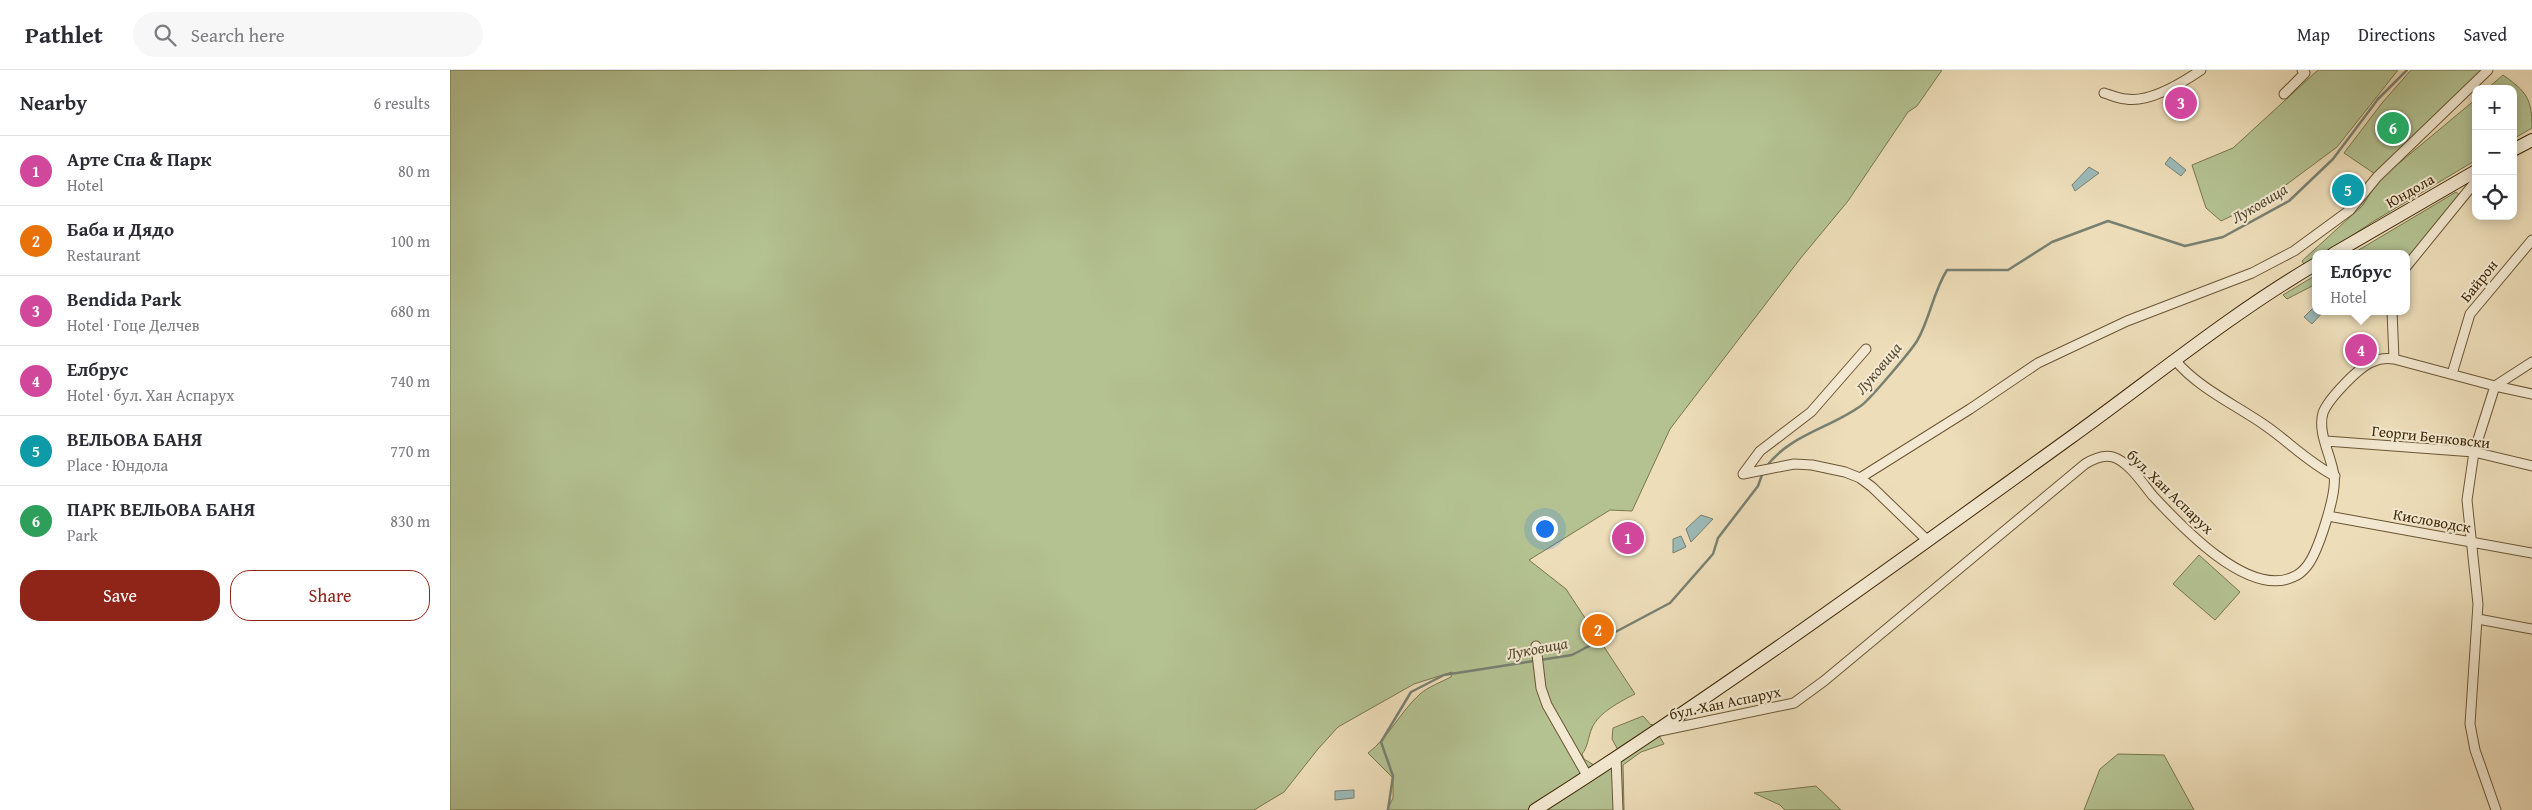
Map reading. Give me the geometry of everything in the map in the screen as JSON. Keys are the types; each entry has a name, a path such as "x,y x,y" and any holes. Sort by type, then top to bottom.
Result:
{"main road":[{"path":"2517,148 2532,140"},
{"name":"Юндола","path":"2339,250 2472,174"},
{"path":"1535,810 1657,732 1928,541 2243,309 2312,266"}],"street":[{"path":"2104,93 2127,100 2142,98 2165,89 2201,70"},
{"path":"2284,94 2305,73 2302,70"},
{"path":"1860,478 1970,410 2038,363 2127,321 2252,273 2294,251 2350,210 2377,177 2488,70"},
{"path":"2410,261 2472,186"},
{"name":"Байрон","path":"2452,374 2470,314 2532,240"},
{"path":"2392,315 2394,358"},
{"path":"1866,349 1811,412 1760,451 1743,474 1794,464 1812,465 1860,478 1928,541"},
{"name":"бул. Хан Аспарух","path":"1657,732 1794,703 1824,681 2085,464 2095,459 2104,456 2121,461 2174,518 2206,546 2242,574 2259,580 2274,581 2291,578 2301,573 2309,564 2328,516 2334,476 2326,441 2323,413 2364,366 2382,358 2394,358 2532,394"},
{"path":"2175,360 2190,376 2234,404 2317,466 2334,476"},
{"path":"2496,810 2475,750 2470,724 2478,619 2467,500 2474,452 2496,386 2532,362"},
{"name":"Георги Бенковски","path":"2326,441 2474,452 2532,466"},
{"name":"Кисловодск","path":"2328,516 2532,553"},
{"path":"2478,619 2532,629"},
{"path":"1536,650 1541,688 1547,705 1588,776"},
{"path":"1616,758 1618,810"}],"green space":[{"path":"450,70 1942,70 1917,106 1908,112 1848,201 1800,259 1670,429 1632,511 1610,510 1529,560 1566,589 1635,694 1610,708 1599,717 1582,754 1584,759 1594,765 1618,750 1612,739 1613,728 1643,716 1652,724 1664,744 1641,752 1623,765 1624,810 1387,810 1393,798 1393,778 1368,753 1382,740 1420,694 1451,677 1452,672 1414,684 1338,727 1284,792 1254,810 450,810"},
{"path":"2318,70 2398,70 2337,147 2267,199 2221,221 2206,208 2192,165 2233,148"},
{"path":"2411,70 2484,70 2375,174 2344,153 2382,103"},
{"path":"2503,75 2517,85 2492,85"},
{"path":"2517,85 2529,103 2532,128 2517,137"},
{"path":"2472,102 2472,162 2374,221 2330,250 2314,250 2362,206 2380,179"},
{"path":"2456,192 2462,197 2410,259 2410,250 2359,250"},
{"path":"2312,252 2312,262 2305,266 2302,261"},
{"path":"2312,277 2312,286 2287,299 2283,295"},
{"path":"2199,555 2240,592 2215,620 2173,584"},
{"path":"2118,754 2164,755 2194,810 2084,810 2100,769"},
{"path":"1816,786 1841,810 1785,810 1780,805 1754,793"}],"water":[{"path":"2170,157 2186,170 2181,176 2165,164"},
{"path":"2089,167 2099,173 2075,191 2072,185"},
{"path":"2312,309 2312,315 2320,315 2312,324 2304,317"},
{"path":"1701,515 1713,519 1691,542 1686,529"},
{"path":"1681,536 1686,547 1673,553 1673,539"},
{"path":"1354,790 1354,798 1335,800 1335,791"}],"waterway":[{"name":"Луковица","path":"1766,467 1786,447 1850,413 1873,394 1917,341 1938,287 1947,270 2008,270 2052,242 2108,221 2185,246 2223,237 2289,201 2333,159 2378,99 2407,70"},
{"name":"Луковица","path":"1388,810 1393,776 1381,742 1411,692 1444,675 1572,655 1670,603 1713,554 1718,538 1758,486 1763,472"}],"place":[{"name":"Bendida Park","path":"2181,103"},
{"name":"ПАРК ВЕЛЬОВА БАНЯ","path":"2393,128"},
{"name":"ВЕЛЬОВА БАНЯ","path":"2348,190"},
{"name":"Елбрус","path":"2361,350"},
{"name":"Арте Спа & Парк","path":"1628,538"},
{"name":"Баба и Дядо","path":"1598,630"}]}
